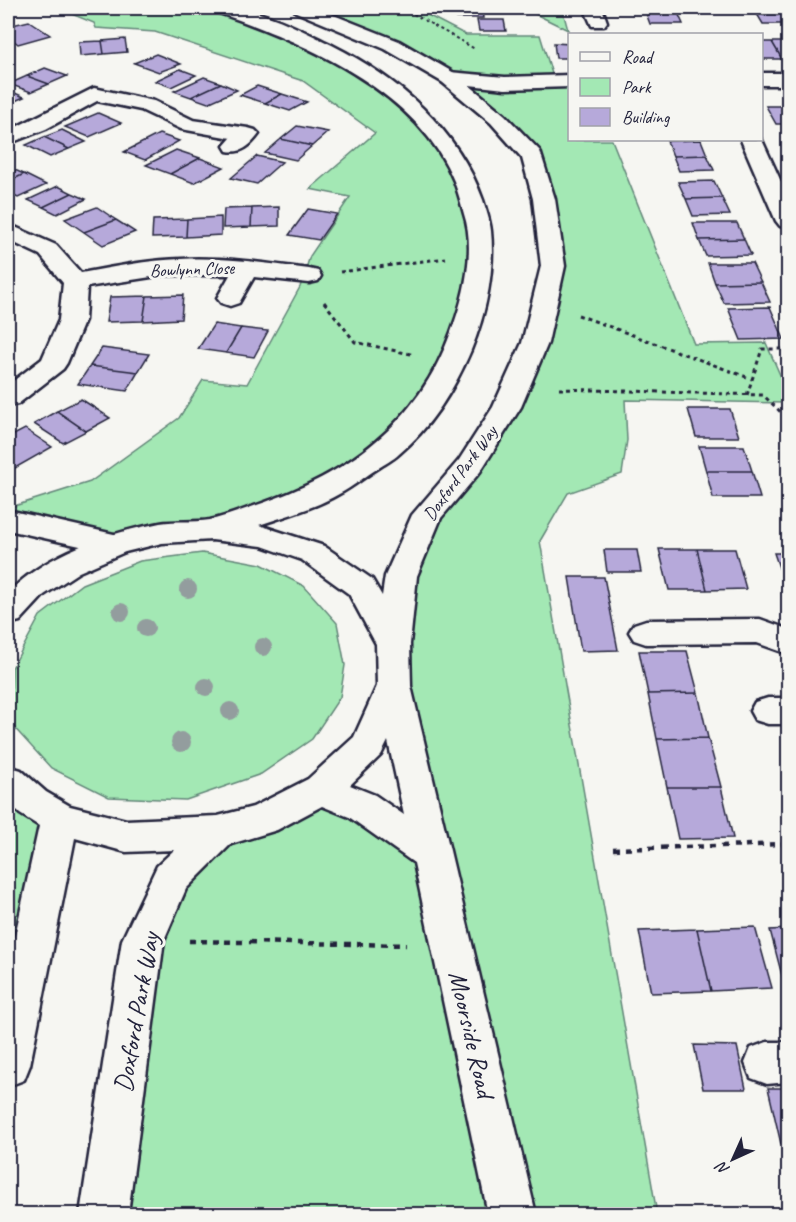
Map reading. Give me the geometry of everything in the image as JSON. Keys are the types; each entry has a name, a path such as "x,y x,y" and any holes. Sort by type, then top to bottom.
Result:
{"main road":[{"name":"Doxford Park Way","path":"212,530 324,490 393,445 441,386 468,325 478,276 479,223 462,171 435,133 386,84 325,48 261,20 222,8"},
{"name":"Doxford Park Way","path":"8,1065 27,800 126,836 218,831 263,819 321,789 368,745 394,686 393,644 401,576 427,515 470,466 507,407 535,343 553,266 544,200 532,156 490,113 449,78 392,45 302,8"},
{"path":"449,78 505,83 561,81"},
{"path":"763,79 789,79"},
{"path":"490,113 505,98 561,81"},
{"path":"8,138 39,124 99,89 147,105 188,125 247,134"},
{"path":"751,141 789,221"},
{"path":"8,231 48,250 75,282 72,320 54,363 8,398"},
{"name":"Bowlynn Close","path":"75,282 134,272 192,266 246,268 309,276"},
{"path":"230,298 246,268"},
{"path":"8,520 116,544"},
{"name":"Doxford Park Way","path":"8,613 33,587 68,564 116,544 162,533 212,530 266,536 313,553 361,587 393,644"},
{"path":"646,632 760,631 789,642"},
{"name":"Moorside Road","path":"394,686 512,1215"},
{"path":"321,789 362,806 431,854"},
{"name":"Doxford Park Way","path":"104,1215 143,940 171,878 218,831"}],"path":[{"path":"403,8 480,51"},
{"path":"419,356 355,342 324,302 309,276 478,254"},
{"path":"544,302 752,379"},
{"path":"747,395 762,349 789,349"},
{"path":"559,389 763,395 789,419"},
{"path":"613,849 789,844"},
{"path":"143,940 452,946"}],"green space":[{"path":"57,8 222,8 261,20 325,48 435,133 479,223 468,325 393,445 212,530 116,544 15,521 8,508 90,482 179,418 203,380 247,384 300,287 310,256 350,197 310,189 375,133 303,81 155,32 96,28 94,23"},
{"path":"302,8 414,8 466,35 540,35 553,77 568,84 568,141 612,141 694,344 766,343 788,393 788,403 625,400 627,440 622,474 568,493 540,541 657,1214 104,1214 143,940 171,878 321,789 430,853 394,686 401,576 507,407 553,266 532,156 449,78 334,20"},
{"path":"523,8 562,8 568,30"},
{"path":"202,553 261,564 304,586 337,623 345,665 340,697 312,739 261,774 186,800 109,797 51,768 10,723 12,668 40,616 82,584 140,561"},
{"path":"8,800 33,803 60,819 8,1083"}],"building":[{"path":"644,8 676,8 678,13 646,13"},
{"path":"754,8 785,8 788,14 757,14"},
{"path":"455,9 482,9 483,18 457,18"},
{"path":"646,13 678,13 683,24 650,24"},
{"path":"757,14 788,14 788,24 763,24"},
{"path":"477,20 504,20 506,31 479,31"},
{"path":"29,21 50,35 18,44 8,36 8,26"},
{"path":"125,39 127,52 104,54 102,41"},
{"path":"102,41 104,54 80,56 79,42"},
{"path":"763,42 772,42 782,59 763,59"},
{"path":"772,42 788,42 788,59 782,59"},
{"path":"554,43 568,44 568,58 556,58"},
{"path":"156,54 181,64 159,72 134,63"},
{"path":"45,68 67,76 49,84 27,76"},
{"path":"180,69 196,75 171,87 155,81"},
{"path":"27,76 49,84 31,92 9,84"},
{"path":"204,77 221,83 191,97 174,91"},
{"path":"221,83 237,90 208,103 191,97"},
{"path":"257,86 282,94 265,103 240,95"},
{"path":"8,90 24,97 8,104"},
{"path":"282,94 307,102 290,111 265,103"},
{"path":"766,106 788,106 788,124 776,124"},
{"path":"98,113 121,123 89,137 65,127"},
{"path":"297,126 328,132 312,146 281,139"},
{"path":"62,130 86,142 69,149 44,137"},
{"path":"159,134 179,141 145,160 124,152"},
{"path":"44,137 69,149 50,157 26,145"},
{"path":"281,139 312,146 296,160 265,153"},
{"path":"667,141 701,141 707,155 673,156"},
{"path":"176,150 200,158 170,174 146,165"},
{"path":"707,155 714,170 679,171 673,156"},
{"path":"257,156 282,162 257,184 231,178"},
{"path":"200,158 224,167 194,183 170,174"},
{"path":"8,167 24,174 8,182"},
{"path":"24,174 46,185 18,198 8,193 8,182"},
{"path":"714,181 722,198 686,199 678,182"},
{"path":"58,186 72,193 43,207 28,200"},
{"path":"72,193 86,199 57,214 43,207"},
{"path":"722,198 730,215 693,216 686,199"},
{"path":"97,207 116,220 84,232 65,219"},
{"path":"279,207 279,226 251,227 252,208"},
{"path":"252,208 251,227 223,228 224,209"},
{"path":"308,209 337,214 319,240 289,235"},
{"path":"221,217 221,235 186,237 187,219"},
{"path":"187,219 186,237 152,238 153,220"},
{"path":"116,220 135,232 103,245 84,232"},
{"path":"693,223 737,223 744,239 699,240"},
{"path":"744,239 751,255 706,256 699,240"},
{"path":"708,263 752,263 761,282 715,283"},
{"path":"761,282 770,302 724,303 715,283"},
{"path":"183,295 181,319 143,321 147,296"},
{"path":"147,296 143,321 106,322 110,297"},
{"path":"770,307 784,339 741,340 728,308"},
{"path":"214,324 241,328 226,353 198,349"},
{"path":"241,328 268,331 254,357 226,353"},
{"path":"102,348 149,354 138,372 90,366"},
{"path":"90,366 138,372 127,391 78,384"},
{"path":"81,399 110,418 86,431 57,411"},
{"path":"688,409 730,409 739,437 696,437"},
{"path":"57,411 86,431 63,443 34,424"},
{"path":"25,429 52,447 8,472 8,438"},
{"path":"699,446 744,446 752,471 706,471"},
{"path":"706,471 752,471 760,498 713,498"},
{"path":"659,549 697,549 707,590 669,590"},
{"path":"697,549 735,549 746,589 707,590"},
{"path":"604,550 637,550 641,572 607,572"},
{"path":"774,553 788,553 788,585 785,585"},
{"path":"569,577 604,577 618,650 581,651"},
{"path":"639,651 687,651 698,693 648,694"},
{"path":"698,693 708,738 657,739 648,694"},
{"path":"708,738 721,787 667,787 657,739"},
{"path":"667,787 721,787 733,838 678,839"},
{"path":"755,927 772,988 711,991 697,929"},
{"path":"697,929 711,991 651,993 639,931"},
{"path":"788,929 788,987 785,987 770,930"},
{"path":"694,1045 737,1046 746,1089 703,1089"},
{"path":"768,1088 788,1088 788,1144 781,1144"}]}
